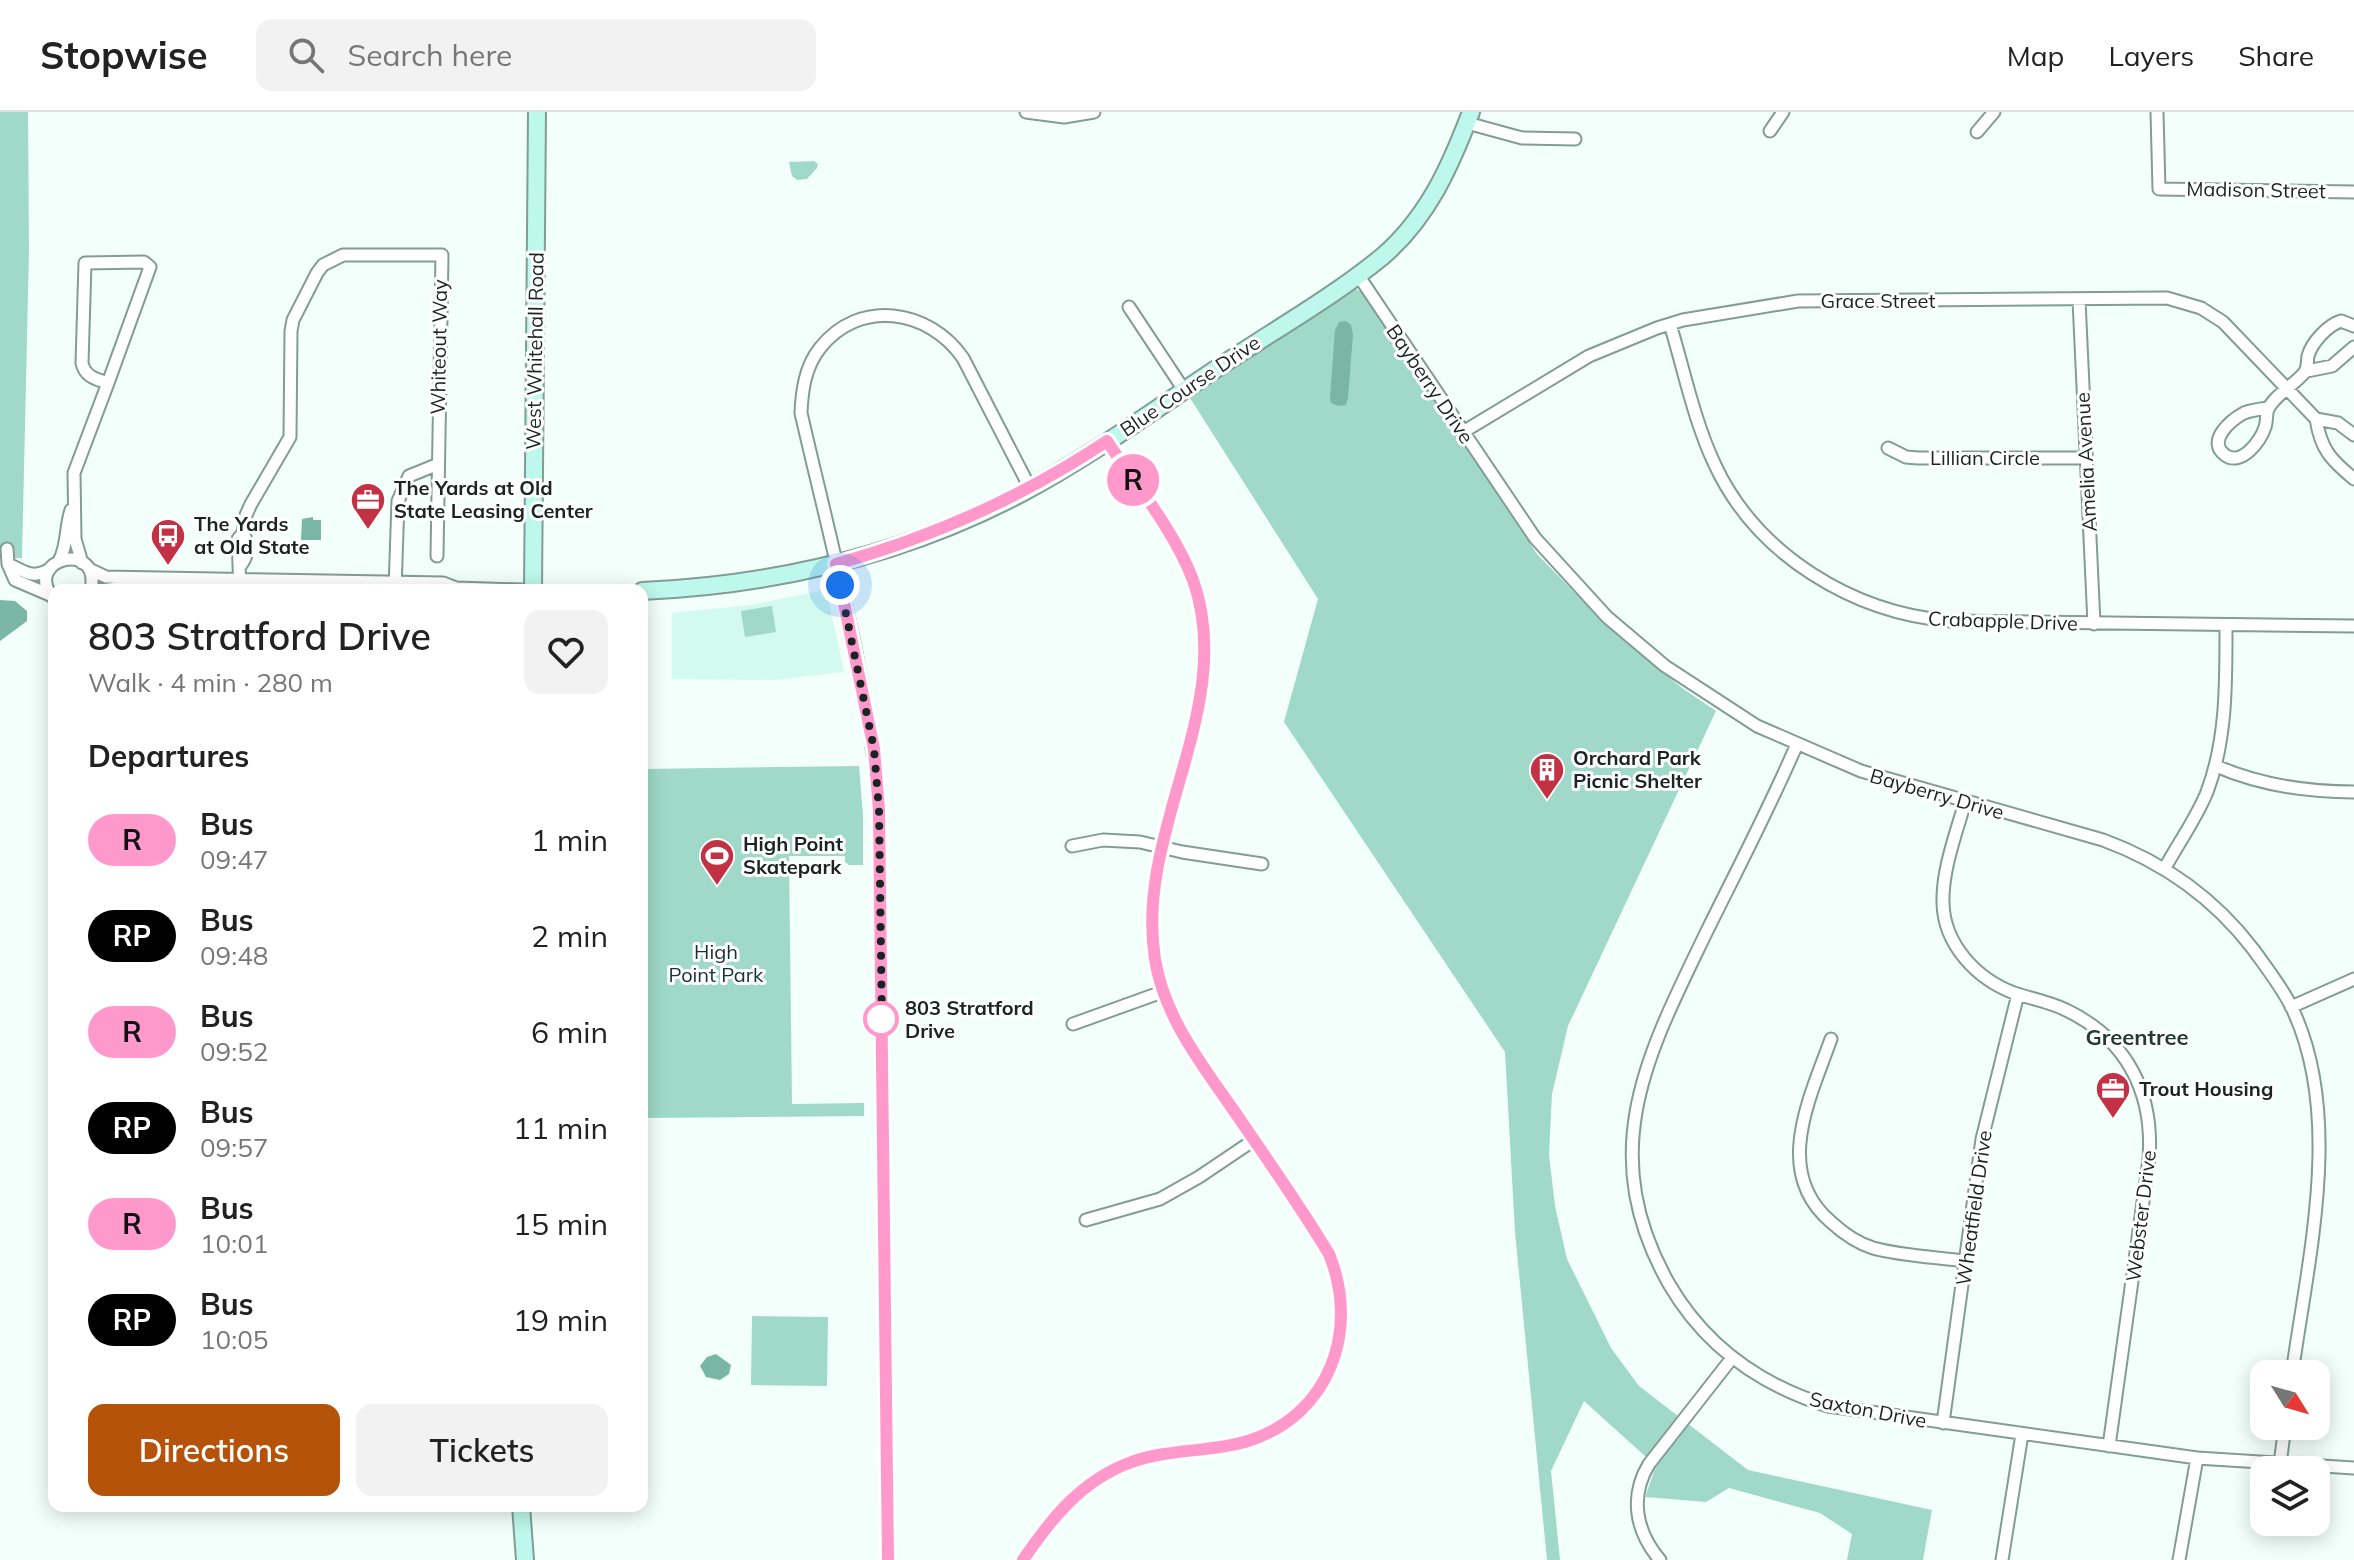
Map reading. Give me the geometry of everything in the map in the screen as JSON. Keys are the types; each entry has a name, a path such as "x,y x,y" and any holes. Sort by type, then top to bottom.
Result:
{"main road":[{"name":"West Whitehall Road","path":"533,584 537,112"},
{"name":"Blue Course Drive","path":"648,591 733,584 836,564 923,536 1030,488 1107,441 1358,275 1392,248 1425,210 1443,180 1469,117"},
{"path":"521,1512 525,1560"}],"street":[{"path":"1026,112 1064,117 1094,112"},
{"path":"1770,131 1783,112"},
{"path":"1977,132 1994,112"},
{"name":"Madison Street","path":"2157,112 2159,189 2354,192"},
{"path":"1469,117 1522,138 1575,139"},
{"name":"Whiteout Way","path":"240,584 238,539 243,533 246,515 290,437 293,320 323,265 343,255 442,255 436,465 437,556"},
{"path":"91,584 92,576 77,550 74,473 108,383 150,267 144,262 85,263 83,369 88,375 108,383"},
{"name":"Bayberry Drive","path":"1358,275 1535,538 1607,617 1665,666 1719,703 1797,744 1861,771 2131,850 2165,868 2221,913 2237,930 2267,968 2291,1007 2306,1045 2320,1128 2319,1173 2294,1360"},
{"name":"Grace Street","path":"1463,432 1589,356 1670,324 1798,301 2167,298 2201,308 2223,322 2316,419"},
{"name":"Amelia Avenue","path":"2079,300 2094,624"},
{"path":"1129,307 1184,390"},
{"path":"888,1560 879,810 874,749 801,413 802,391 808,369 819,350 834,333 850,324 884,316 905,317 939,331 963,358 1030,488"},
{"path":"2307,371 2311,349 2329,328 2341,321 2354,326"},
{"name":"Crabapple Drive","path":"1670,324 1706,445 1716,467 1755,524 1809,572 1865,602 1923,618 1985,623 2354,626"},
{"path":"2268,408 2265,428 2258,441 2240,457 2233,459 2224,455 2217,439 2241,415 2268,408 2307,371 2332,366 2354,347"},
{"path":"2354,435 2338,423 2316,419 2324,450 2354,479"},
{"path":"1023,1560 1053,1518 1108,1473 1152,1456 1248,1441 1273,1430 1304,1406 1324,1380 1341,1330 1337,1272 1323,1243 1190,1046 1163,995 1153,948 1152,904 1162,846 1201,696 1205,643 1200,604 1182,556 1107,441"},
{"name":"Lillian Circle","path":"1888,448 1906,457 1918,458 2086,458"},
{"path":"395,584 398,501 403,486 409,476 436,465"},
{"path":"48,587 46,582 65,548 73,505"},
{"path":"7,549 11,576 18,583 48,595"},
{"path":"8,564 32,576 67,558 106,577 223,584"},
{"path":"2165,868 2189,830 2216,766 2223,734 2226,625"},
{"name":"Saxton Drive","path":"1797,744 1651,1051 1635,1116 1633,1165 1638,1203 1659,1266 1678,1299 1701,1329 1732,1358 1771,1384 1828,1406 2197,1458 2250,1462"},
{"path":"2216,766 2254,780 2287,787 2354,792"},
{"name":"Webster Drive","path":"1965,802 1944,886 1945,919 1957,948 1983,977 2018,994 2065,1009 2106,1036 2129,1063 2145,1098 2151,1138 2149,1159 2109,1446"},
{"path":"1072,846 1114,840 1262,864"},
{"path":"2291,1007 2354,979"},
{"name":"Wheatfield Drive","path":"1943,1423 1982,1139 2018,994"},
{"path":"1073,1024 1135,1004 1141,1005 1163,995"},
{"path":"1831,1039 1799,1137 1800,1168 1813,1202 1845,1235 1873,1248 1965,1261"},
{"path":"1086,1220 1160,1199 1254,1140"},
{"path":"1660,1560 1641,1532 1637,1507 1640,1482 1649,1464 1732,1358"},
{"path":"2002,1560 2022,1434"},
{"path":"2179,1560 2197,1458"},
{"name":"Saxton Drive","path":"2330,1467 2354,1468"}],"shaded area":[{"path":"1346,321 1351,325 1353,334 1348,398 1346,405 1338,406 1331,403 1330,398 1335,330 1339,322"},
{"path":"313,517 313,520 321,520 321,540 301,540 302,519"},
{"path":"826,590 844,672 775,680 672,679 672,613 751,605"},
{"path":"0,600 15,601 27,611 27,621 0,641"},
{"path":"716,1354 731,1365 729,1374 720,1380 706,1377 700,1366 707,1357"}],"green space":[{"path":"0,112 28,112 29,250 22,558 0,558"},
{"path":"814,161 818,164 817,168 807,179 797,180 792,176 789,162"},
{"path":"1355,288 1370,304 1537,554 1608,627 1682,688 1716,711 1568,1026 1552,1094 1549,1155 1555,1206 1567,1259 1611,1348 1639,1386 1748,1470 1932,1510 1923,1560 1847,1560 1852,1534 1820,1513 1729,1488 1706,1502 1645,1497 1656,1466 1584,1401 1551,1471 1560,1560 1547,1560 1515,1232 1505,1052 1284,722 1318,599 1190,398"},
{"path":"772,606 776,632 745,637 741,611"},
{"name":"High Point Park","path":"859,766 863,865 849,865 845,862 845,856 789,856 792,1104 864,1103 864,1116 648,1118 648,769"},
{"path":"752,1316 828,1317 827,1386 751,1385"}],"bus line":[{"name":"R","path":"888,1560 879,810 874,749 836,564 909,542 989,509 1107,441 1182,556 1200,604 1205,643 1201,696 1162,846 1152,904 1152,936 1162,992 1190,1046 1329,1254 1341,1292 1341,1330 1332,1365 1315,1395 1282,1425 1248,1441 1152,1456 1108,1473 1088,1485 1053,1518 1023,1560"}],"place":[{"name":"The Yards at Old State Leasing Center","path":"368,531"},
{"name":"The Yards at Old State","path":"168,567"},
{"name":"Orchard Park Picnic Shelter","path":"1547,801"},
{"name":"High Point Skatepark","path":"717,887"},
{"name":"803 Stratford Drive","path":"881,1019"},
{"name":"Trout Housing","path":"2113,1120"}],"district":[{"name":"Greentree","path":"2137,1037"}],"route":[{"path":"840,585 874,749 879,810 882,1026 881,1019"}]}
